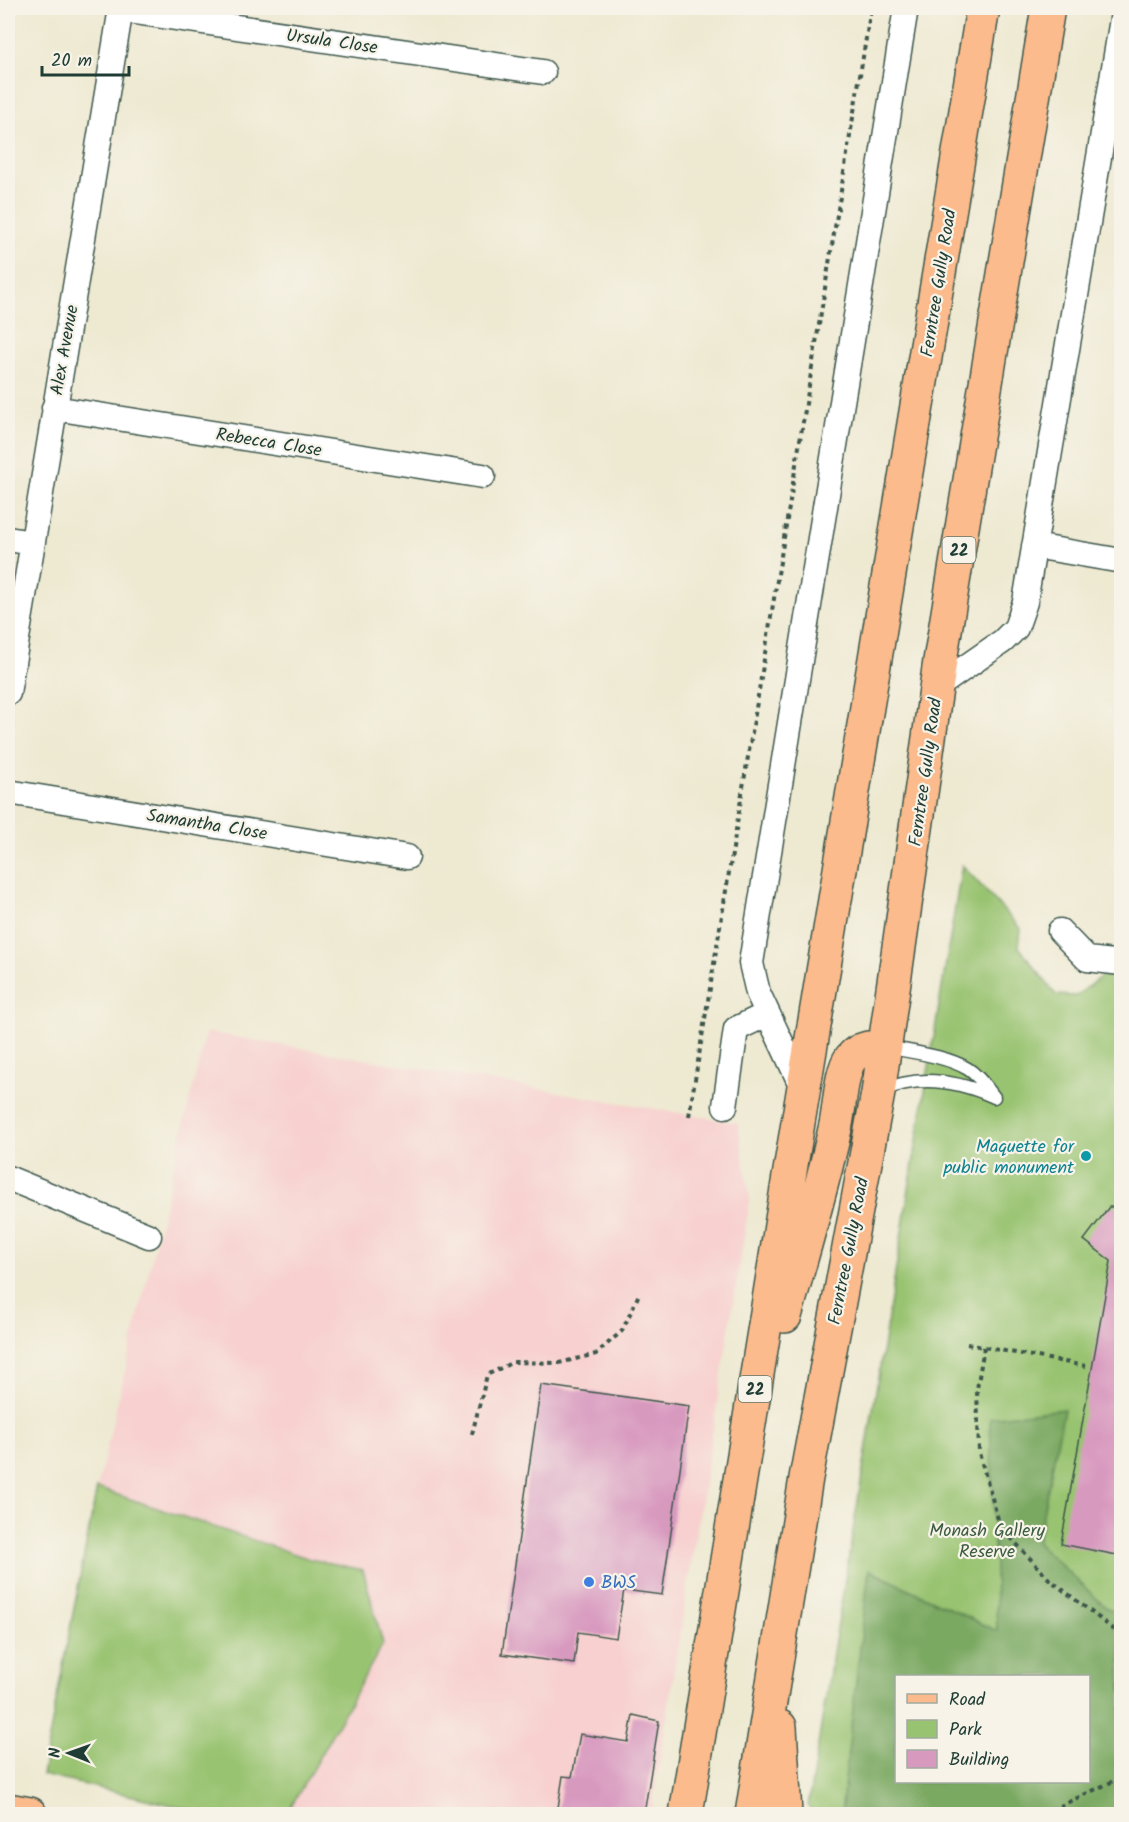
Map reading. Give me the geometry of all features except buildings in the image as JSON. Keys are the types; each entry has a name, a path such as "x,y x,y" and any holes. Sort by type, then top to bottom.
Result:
{"main road":[{"name":"Ferntree Gully Road","path":"686,1815 983,8"},
{"name":"Ferntree Gully Road","path":"752,1815 814,1433 878,1093 937,687 1048,8"},
{"path":"743,1462 752,1442 836,1128 845,1073 850,1059 858,1052 868,1048 885,1047"},
{"path":"778,1647 785,1815"}],"street":[{"path":"804,1091 767,1014 755,985 751,963 906,8"},
{"name":"Ursula Close","path":"121,9 543,72"},
{"name":"Alex Avenue","path":"8,693 121,9"},
{"name":"Ferntree Gully Road","path":"937,687 1003,641 1016,628 1024,602 1122,19"},
{"name":"Rebecca Close","path":"54,408 483,476"},
{"path":"8,539 32,543"},
{"path":"1034,546 1122,561"},
{"name":"Samantha Close","path":"8,792 407,857"},
{"path":"1060,931 1087,959 1122,963"},
{"path":"725,1106 736,1029 767,1014"},
{"path":"8,1178 149,1236"}],"lane":[{"path":"878,1093 907,1082 927,1080 972,1088 994,1097 970,1070 954,1062 885,1047"}],"path":[{"path":"689,1116 871,8"},
{"path":"472,1434 487,1375 513,1362 559,1363 596,1354 622,1331 640,1292"},
{"path":"967,1344 1086,1366"},
{"path":"984,1347 977,1389 979,1453 1000,1526 1049,1579 1122,1636"},
{"path":"1043,1815 1122,1777"}],"shaded area":[{"path":"206,1032 738,1123 750,1199 651,1814 287,1814 363,1570 310,1559 97,1488"}],"green space":[{"name":"Monash Gallery Reserve","path":"962,865 1021,929 1019,947 1056,995 1076,996 1102,976 1121,974 1121,1814 814,1814 808,1806"},
{"path":"1064,1409 1037,1543 1107,1608 1121,1613 1121,1814 841,1814 869,1570 997,1631 990,1418"},
{"path":"97,1488 310,1559 363,1570 383,1644 287,1814 211,1814 42,1775"}],"place":[{"name":"Maquette for public monument","path":"1086,1156"},
{"name":"BWS","path":"589,1582"}]}
